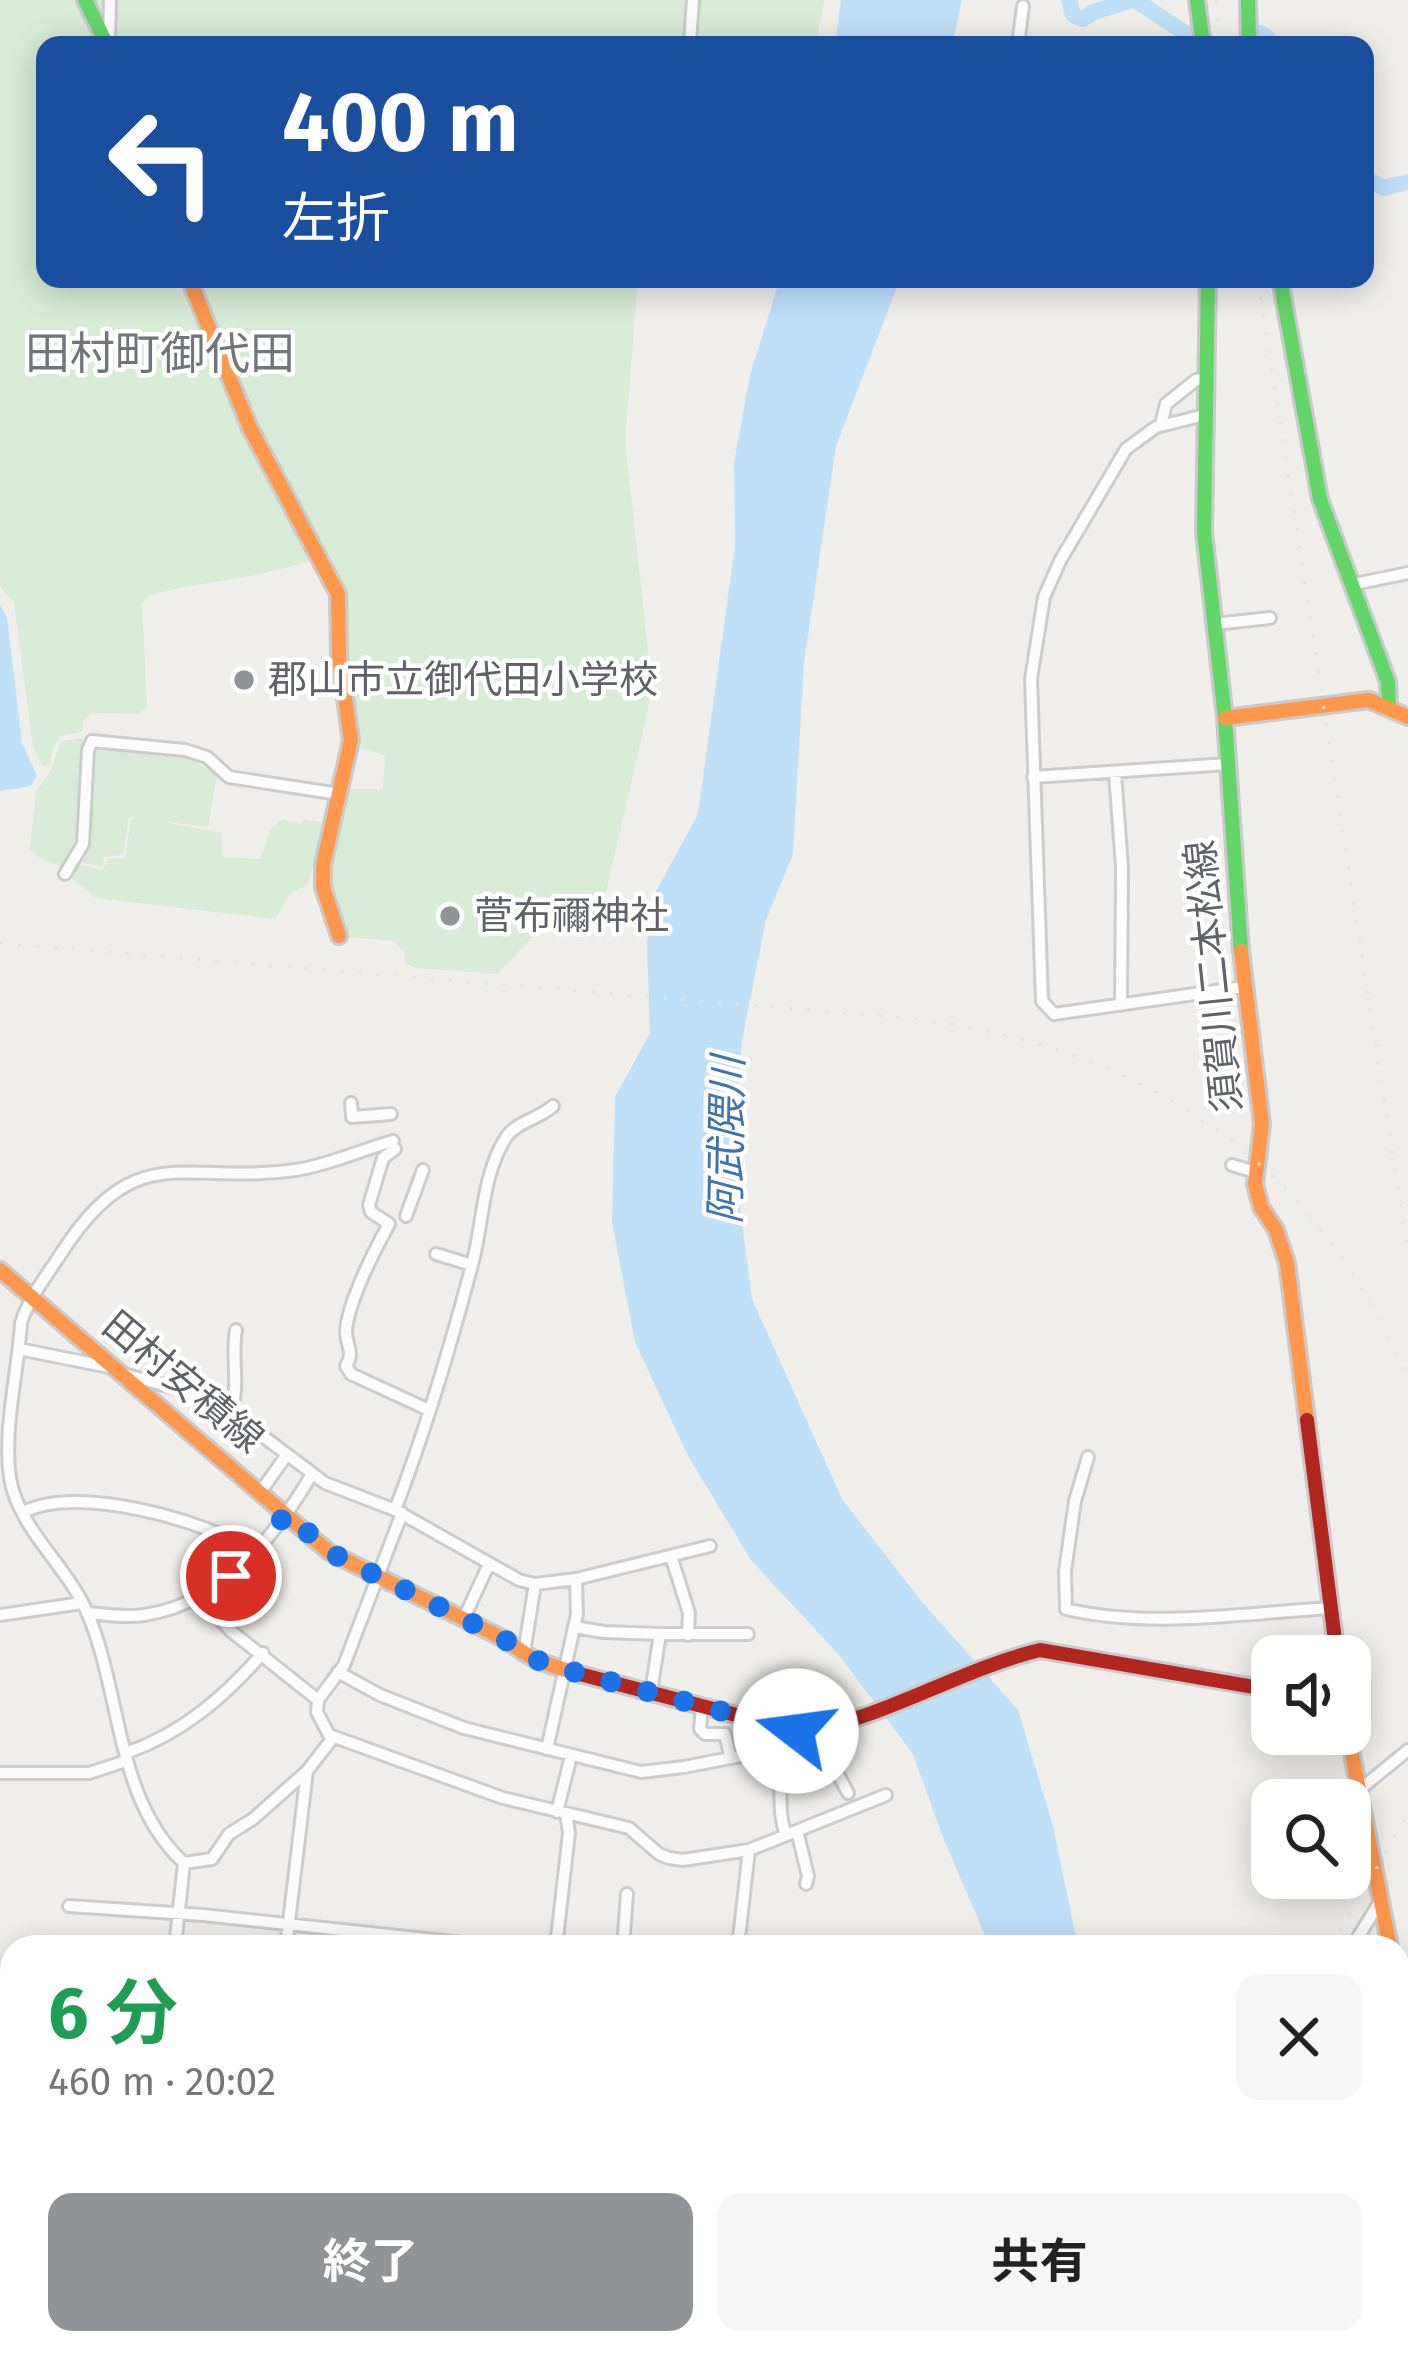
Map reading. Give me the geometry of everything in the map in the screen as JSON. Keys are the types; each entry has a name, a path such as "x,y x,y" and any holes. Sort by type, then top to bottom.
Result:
{"main road":[{"path":"85,0 103,36"},
{"path":"1197,0 1202,36"},
{"path":"1248,0 1249,36"},
{"path":"193,288 250,428 338,594 338,656 351,725 322,865 323,887 339,936"},
{"name":"須賀川二本松線","path":"1208,288 1204,532 1225,718 1244,986 1262,1124 1256,1172 1261,1207 1278,1235 1287,1263 1333,1635"},
{"path":"1282,288 1320,500 1388,682 1389,706"},
{"path":"1225,718 1369,700 1408,717"},
{"name":"田村安積線","path":"0,1270 329,1552 564,1670 808,1732 1030,1651 1251,1687"},
{"path":"1371,1853 1388,1935"}],"street":[{"path":"108,36 110,0"},
{"path":"690,36 693,0"},
{"path":"1019,36 1024,6"},
{"path":"1161,425 1166,404 1196,380 1206,378"},
{"path":"1205,415 1161,425 1136,440 1117,460 1048,585 1031,679 1042,1005 1054,1015 1244,986"},
{"path":"1350,584 1408,573"},
{"path":"1214,624 1270,618"},
{"path":"65,874 82,848 92,741 184,750 207,757 229,778 339,794"},
{"path":"1034,777 1228,764"},
{"path":"1115,773 1122,867 1121,1005"},
{"path":"570,915 602,921"},
{"path":"351,1103 352,1117 391,1114"},
{"path":"553,1106 511,1131 498,1154 424,1435 379,1576 338,1672 318,1700 320,1720 332,1738 503,1798 629,1828 659,1854 676,1860 749,1850 886,1795"},
{"path":"177,1935 184,1863 160,1836 126,1757 116,1701 85,1608 15,1494 9,1467 22,1317 92,1209 136,1179 298,1169 394,1145 383,1158 369,1205 371,1212 389,1224 358,1290 346,1331 352,1351 346,1366 351,1374 429,1410"},
{"path":"1232,1165 1256,1172"},
{"path":"406,1216 423,1170"},
{"path":"436,1254 472,1265"},
{"path":"231,1412 237,1389 236,1330"},
{"path":"20,1349 186,1391 231,1412 311,1474 355,1497 399,1512 489,1564 535,1584 576,1579 710,1546"},
{"path":"261,1491 286,1456"},
{"path":"1088,1457 1075,1501 1065,1571 1066,1609 1135,1616 1215,1616 1330,1608"},
{"path":"0,1616 85,1608 141,1616 198,1595 231,1576 256,1552 311,1474"},
{"path":"24,1512 75,1501 103,1501 184,1522 256,1552"},
{"path":"672,1558 688,1609 688,1635"},
{"path":"464,1618 489,1564"},
{"path":"547,1749 578,1614 576,1579"},
{"path":"524,1653 535,1584"},
{"path":"198,1595 231,1630 318,1700"},
{"path":"574,1627 604,1632 748,1634"},
{"path":"651,1692 661,1634"},
{"path":"0,1774 89,1773 126,1757 197,1717 263,1653"},
{"path":"338,1672 454,1725 628,1769 657,1772 807,1741 817,1743 848,1793"},
{"path":"701,1706 700,1730 725,1734 731,1758"},
{"path":"771,1725 779,1772 779,1817 791,1833 808,1876 806,1884"},
{"path":"184,1863 212,1859 229,1834 307,1771 332,1738"},
{"path":"1371,1780 1408,1750"},
{"path":"557,1935 569,1833 562,1813 571,1756"},
{"path":"288,1935 307,1771"},
{"path":"739,1935 749,1850"},
{"path":"624,1935 627,1894"},
{"path":"1359,1935 1381,1900"},
{"path":"69,1906 289,1924 356,1935"}],"green space":[{"path":"0,0 825,0 817,36 36,36 36,288 637,288 625,440 649,660 649,705 603,905 594,912 549,905 534,936 497,974 416,968 405,963 404,951 393,941 349,937 332,880 338,829 349,789 383,789 385,755 357,747 343,601 327,552 285,568 148,596 142,604 147,707 138,714 91,713 82,732 62,735 49,766 42,766 33,747 14,603 0,586"},
{"path":"83,738 81,824 61,866 30,850 36,792 51,770 61,741"},
{"path":"91,747 189,758 217,775 208,827 129,817 123,855 104,857 102,867 80,861"},
{"path":"131,819 222,833 222,857 260,859 271,829 282,819 322,822 309,883 289,895 275,919 96,898 67,874 79,864 103,870 108,859 125,858"}],"water":[{"path":"841,0 962,0 954,36 836,36"},
{"name":"阿武隈川","path":"777,288 897,288 836,446 804,662 793,854 766,920 742,1040 734,1162 752,1299 842,1499 922,1602 1018,1710 1053,1826 1076,1935 985,1935 913,1754 839,1655 751,1560 688,1456 635,1342 612,1222 615,1097 650,1033 647,941 655,893 698,814 735,546 734,463 750,375"},
{"path":"0,605 7,617 22,743 37,776 31,786 0,791"}],"waterway":[{"path":"1069,0 1073,15 1083,19 1133,0"},
{"path":"1135,0 1189,36"},
{"path":"1260,33 1264,36"},
{"path":"1374,183 1384,188 1408,182"}],"railway":[{"path":"1216,0 1221,36"},
{"path":"1259,288 1408,1255"},
{"path":"0,943 917,1019 1001,1034 1079,1057 1150,1089 1215,1129 1274,1178 1326,1236 1371,1304 1408,1381"},
{"path":"1338,1935 1408,1814"}],"traffic: fast":[{"path":"85,0 103,36"},
{"path":"1197,0 1202,36"},
{"path":"1248,0 1249,36"},
{"path":"1208,288 1204,532 1225,718 1241,951"},
{"path":"1282,288 1320,499 1388,682 1389,706"}],"traffic: slow":[{"path":"193,288 250,428 338,594 339,656 351,740 323,865 323,887 339,936"},
{"path":"1225,718 1369,700 1408,717"},
{"path":"1241,951 1262,1124 1255,1184 1287,1263 1307,1420"},
{"path":"0,1270 329,1552 502,1638 535,1660 572,1672"},
{"path":"1352,1755 1388,1935"}],"traffic: jam":[{"path":"1307,1420 1334,1635"},
{"path":"572,1672 801,1732 862,1717 1040,1650 1251,1686"}],"place":[{"name":"郡山市立御代田小学校","path":"244,680"},
{"name":"菅布禰神社","path":"450,916"}],"district":[{"name":"田村町御代田","path":"160,354"}],"route":[{"path":"231,1576 287,1513 329,1552 502,1638 544,1664 796,1731"}]}
